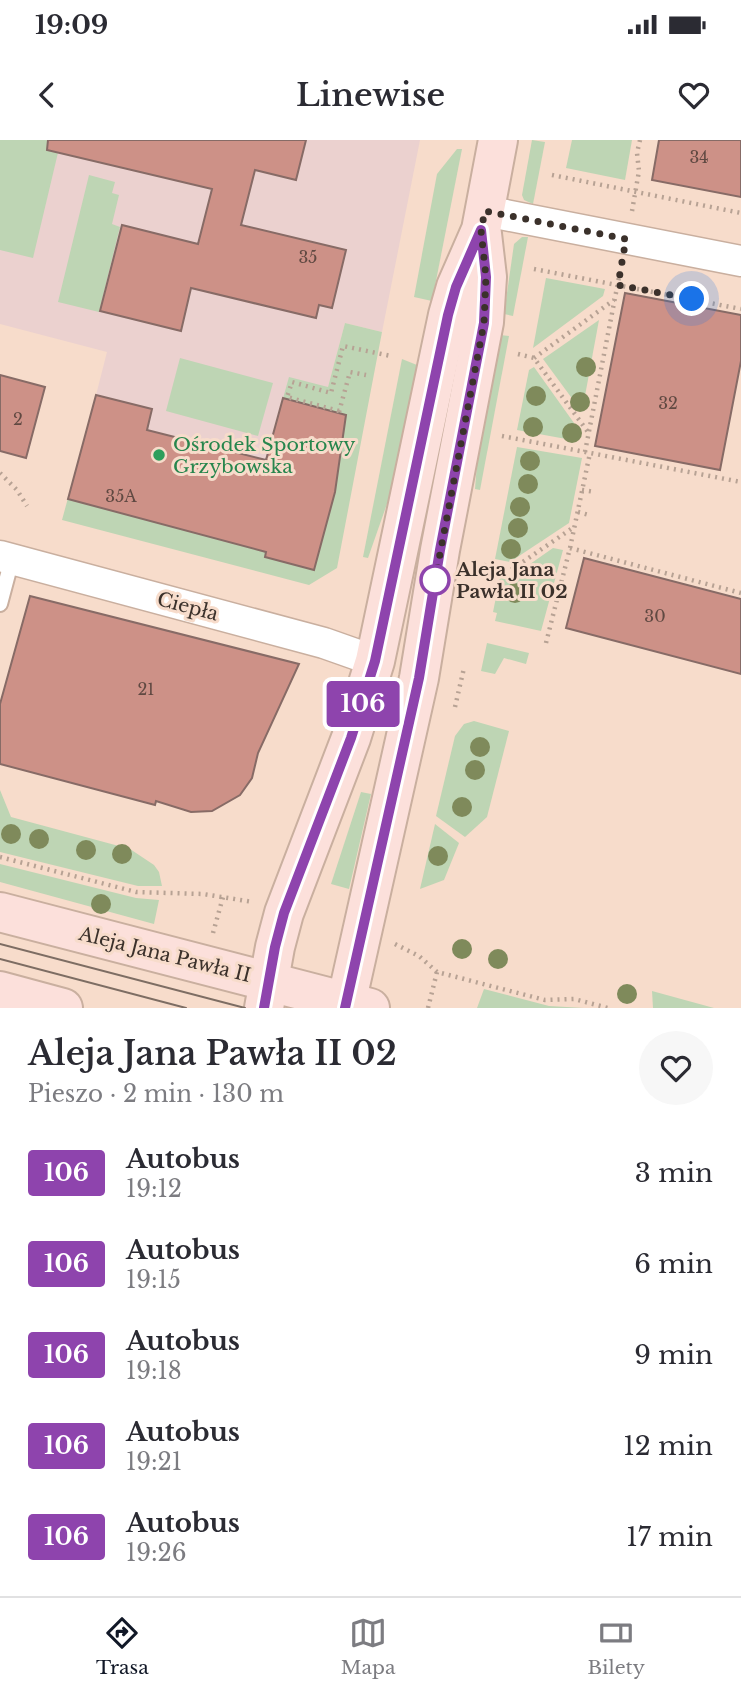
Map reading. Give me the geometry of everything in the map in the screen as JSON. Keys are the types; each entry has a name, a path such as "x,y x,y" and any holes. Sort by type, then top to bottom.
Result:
{"street":[{"path":"266,995 288,900 351,738 375,661 448,315 456,287 483,220 498,140"},
{"path":"483,220 626,239 741,261"},
{"path":"354,1006 419,678 440,550 484,323 486,277 483,220"},
{"name":"Ciepła","path":"6,557 324,643 375,661"},
{"name":"Aleja Jana Pawła II","path":"0,912 266,995 354,1006"},
{"path":"0,991 63,1008"}],"lane":[{"path":"0,604 6,557"}],"path":[{"path":"546,643 578,512 588,433 636,192 640,140"},
{"path":"552,174 741,214"},
{"path":"534,269 741,309"},
{"path":"534,358 615,300"},
{"path":"366,375 350,372 339,412 287,397 292,382 331,393 343,346 391,356"},
{"path":"518,354 534,358 588,433"},
{"path":"502,436 741,482"},
{"path":"0,472 17,489 27,506"},
{"path":"582,490 594,492"},
{"path":"578,512 589,515"},
{"path":"484,565 511,570 575,527"},
{"path":"570,548 741,593"},
{"path":"455,707 464,668"},
{"path":"0,857 136,892 203,894 260,905"},
{"path":"211,940 223,897"},
{"path":"392,943 419,956 437,972 545,1000 574,999 608,1008"},
{"path":"428,1008 437,972"}],"shaded area":[{"path":"0,140 420,140 382,332 345,323 328,387 282,398 265,462 146,431 152,409 96,395 107,352 0,324"}],"green space":[{"path":"0,140 61,140 33,258 0,250"},
{"path":"532,140 545,142 533,204 524,200 522,195"},
{"path":"572,140 632,140 625,180 566,168"},
{"path":"457,149 462,149 432,301 414,297 437,174"},
{"path":"89,175 115,182 112,193 119,195 112,224 120,227 99,312 58,302"},
{"path":"522,237 528,237 513,316 504,314 514,244"},
{"path":"546,278 605,289 603,296 533,348"},
{"path":"599,320 582,412 543,359"},
{"name":"Ośrodek Sportowy Grzybowska","path":"345,323 382,332 337,568 309,585 62,520 96,395 152,409 146,431 265,462 289,377 328,387"},
{"path":"500,335 509,336 480,490 475,489 478,451"},
{"path":"180,358 273,383 258,436 166,411"},
{"path":"402,359 417,365 418,371 395,481 368,558 363,557"},
{"path":"534,367 579,430 577,441 517,430 529,370"},
{"path":"517,447 582,458 569,523 510,562 495,559"},
{"path":"553,548 563,550 541,631 495,621 497,613 493,612 500,577 510,578"},
{"path":"487,643 529,653 526,664 504,658 495,674 481,671"},
{"path":"474,721 509,731 487,817 465,837 436,816 455,736 464,724"},
{"path":"0,790 11,817 130,849 154,865 159,872 162,886 138,886 0,852"},
{"path":"361,792 371,794 349,889 331,884"},
{"path":"435,824 459,843 444,880 420,889"},
{"path":"0,864 136,898 159,900 154,924 0,882"},
{"path":"484,989 549,1006 584,1008 477,1008"},
{"path":"652,991 714,1008 653,1008"}],"building":[{"path":"48,140 306,140 296,180 255,170 241,225 346,250 332,308 319,305 316,318 191,288 181,331 100,311 122,225 198,244 212,189 47,150"},
{"path":"659,140 741,140 741,197 652,180"},
{"path":"625,293 741,315 741,361 720,470 595,446"},
{"path":"0,375 45,387 26,458 0,451"},
{"name":"Ośrodek Sportowy Grzybowska","path":"96,395 152,409 147,430 266,460 283,398 346,415 335,492 314,570 265,557 266,552 68,499"},
{"path":"584,558 741,599 741,674 566,628"},
{"path":"30,596 299,664 258,753 252,778 240,795 212,811 191,812 156,801 155,805 0,764 0,704"}],"tram line":[{"path":"0,944 245,1008"},
{"path":"0,959 186,1008"}],"bus line":[{"name":"106","path":"264,1008 284,913 362,707 375,661 448,315 456,287 481,230 486,277 484,323 440,550 419,678 345,1008"}],"place":[{"name":"Ośrodek Sportowy Grzybowska","path":"159,455"},
{"name":"Aleja Jana Pawła II 02","path":"435,580"}],"route":[{"path":"435,580 484,323 486,277 481,230 485,211 626,239 618,285 692,299"}]}
